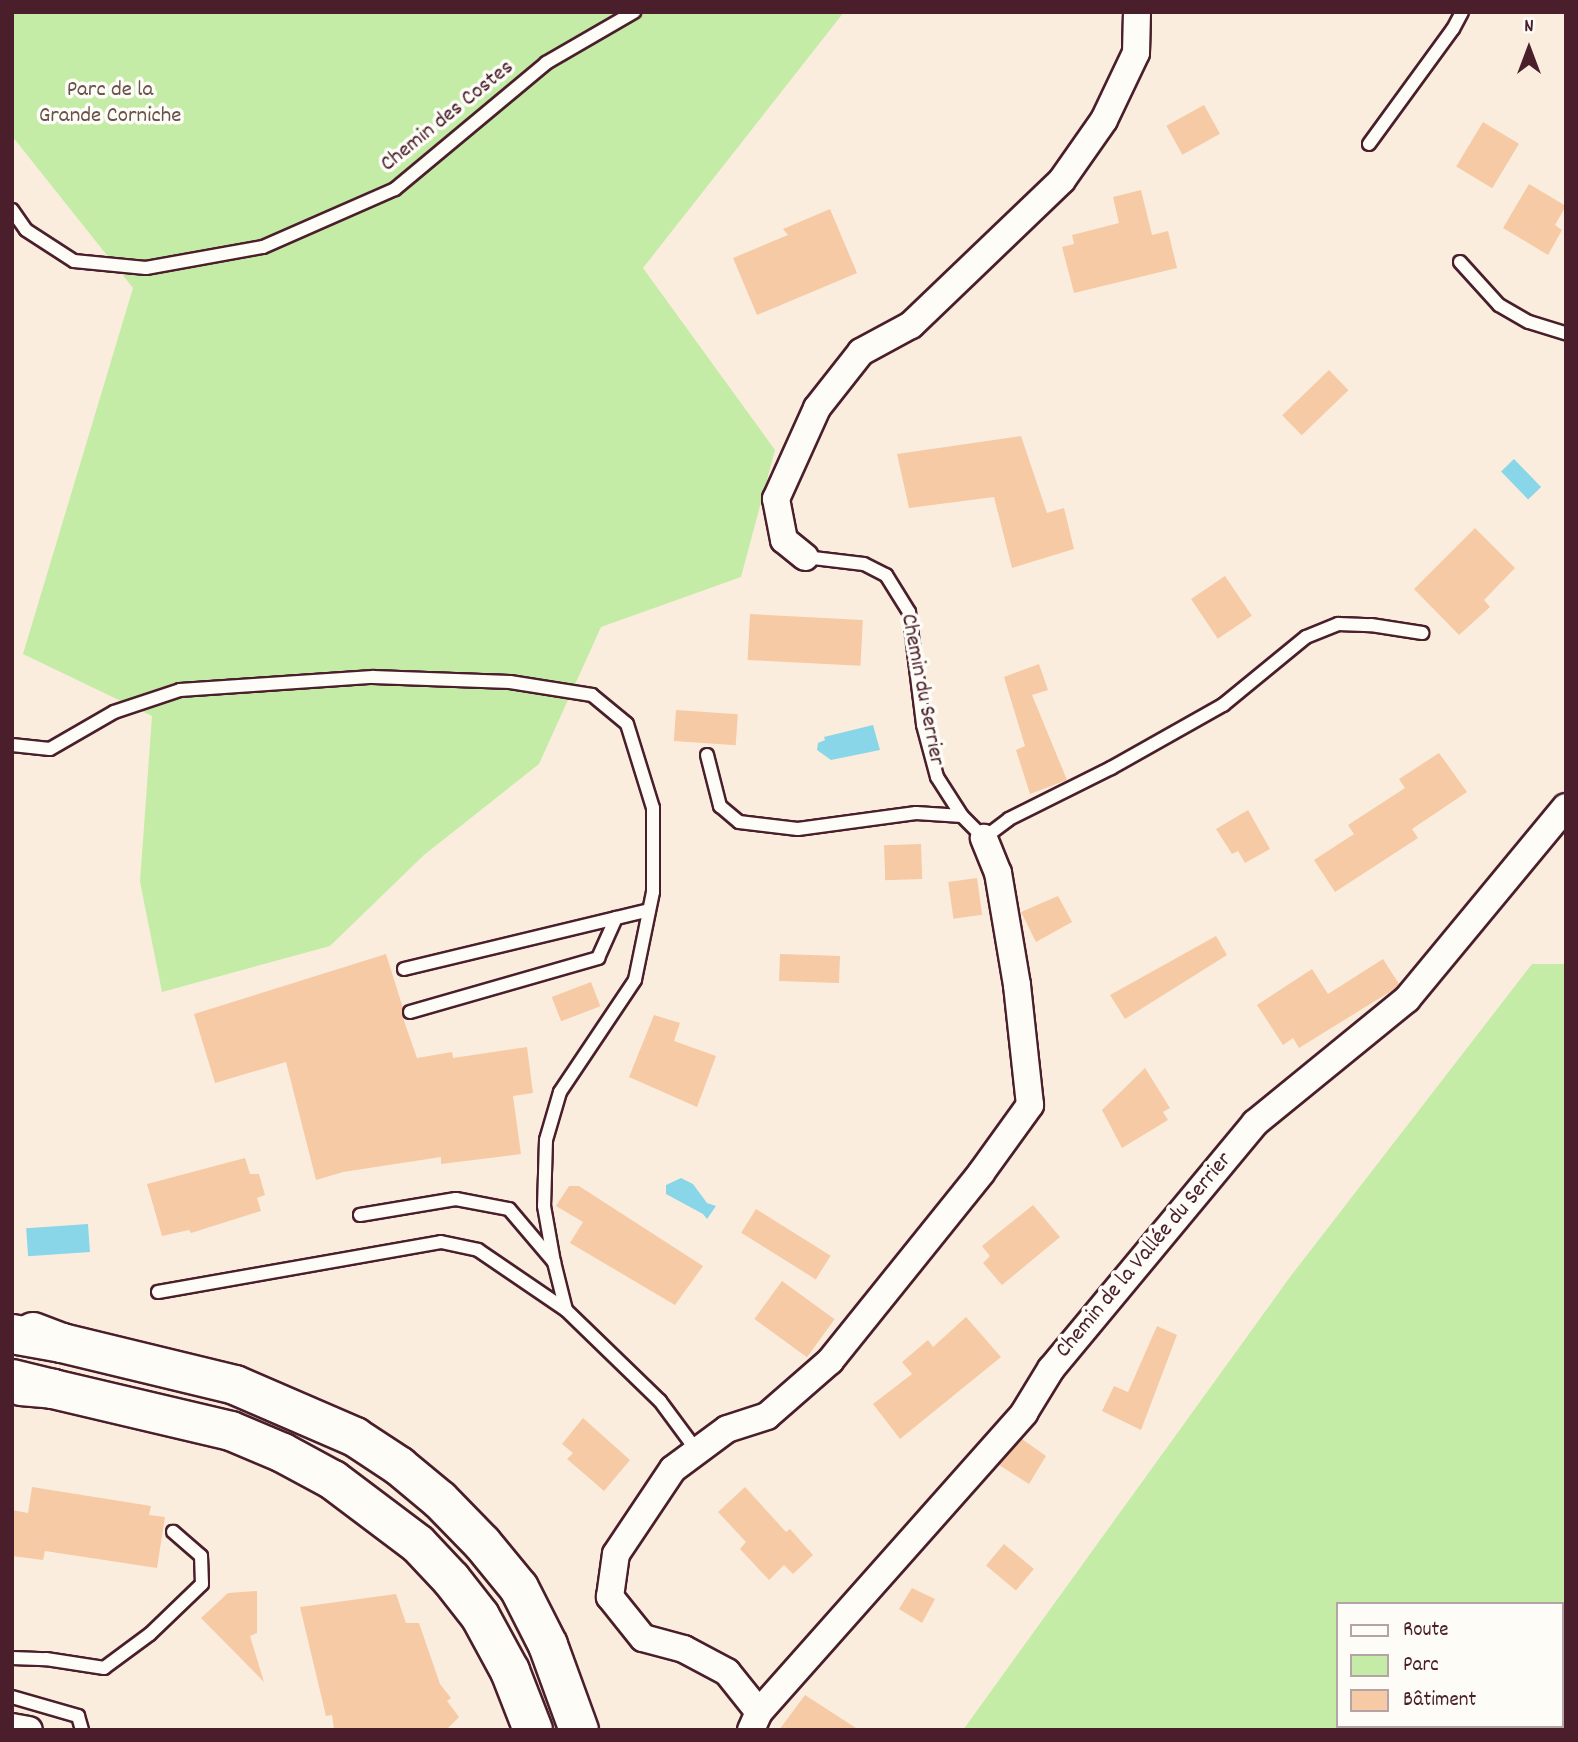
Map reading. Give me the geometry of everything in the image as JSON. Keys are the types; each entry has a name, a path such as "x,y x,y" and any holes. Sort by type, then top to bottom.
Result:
{"main road":[{"path":"12,1324 62,1343"},
{"path":"12,1334 62,1343 235,1385 355,1437 399,1466 457,1517 519,1588 548,1645 579,1730"},
{"path":"12,1379 231,1432 283,1453 333,1480 418,1544 451,1579 480,1616 510,1671 533,1730"},
{"path":"12,1385 52,1389"}],"street":[{"name":"Chemin du Serrier","path":"805,557 785,540 776,499 817,408 861,352 911,325 1062,180 1104,120 1136,53 1137,12"},
{"name":"Chemin de la Vallée du Serrier","path":"755,1721 1024,1413 1051,1369 1255,1123 1407,999 1566,807"},
{"name":"Chemin du Serrier","path":"697,1451 727,1429 767,1416 830,1361 981,1173 1030,1105 1017,985 998,873 984,838"},
{"path":"697,1451 673,1469 616,1554 610,1597 643,1638 684,1649 727,1672 755,1721"},
{"path":"12,1727 29,1730"}],"lane":[{"name":"Chemin des Costes","path":"12,210 26,230 74,261 146,268 263,247 395,189 546,63 634,12"},
{"path":"1369,144 1453,29 1462,12"},
{"path":"1460,262 1499,305 1529,322 1566,334"},
{"name":"Chemin du Serrier","path":"805,557 864,564 886,575 909,612 923,725 937,777 962,816 984,838"},
{"path":"984,838 1009,819 1111,768 1223,705 1306,636 1338,624 1371,625 1422,633"},
{"path":"12,745 50,749 114,712 180,690 373,677 510,682 592,695 627,724 653,808 653,892 635,980 560,1092 546,1140 544,1206 566,1310"},
{"path":"707,755 720,806 739,822 798,829 916,813 962,816"},
{"path":"404,969 649,910"},
{"path":"410,1012 598,958 616,918"},
{"path":"360,1215 456,1199 509,1209 554,1262"},
{"path":"158,1292 441,1241 478,1250 566,1310 660,1402 697,1451"},
{"path":"12,1658 47,1659 104,1668 150,1634 202,1584 201,1556 173,1532"},
{"path":"12,1697 78,1716 82,1730"}],"green space":[{"name":"Parc de la Grande Corniche","path":"12,12 844,12 643,268 775,450 741,577 601,627 539,764 424,855 330,946 162,992 140,882 152,716 23,654 133,288 12,136"},
{"path":"1532,964 1566,964 1566,1730 963,1730 1290,1277"}],"water":[{"path":"1514,459 1541,487 1528,500 1501,472"},
{"path":"873,725 880,750 831,760 817,750 818,743 825,740 824,737"},
{"path":"681,1178 693,1184 707,1203 716,1206 707,1219 703,1214 666,1194 666,1185"},
{"path":"88,1224 90,1252 28,1256 26,1228"}],"building":[{"path":"1204,105 1220,134 1182,155 1166,126"},
{"path":"1483,122 1519,144 1492,188 1456,167"},
{"path":"1529,184 1566,206 1555,225 1562,230 1548,255 1503,228"},
{"path":"1141,190 1152,235 1168,231 1177,268 1074,293 1062,247 1074,244 1072,235 1119,223 1113,197"},
{"path":"830,209 857,273 757,315 733,258 788,235 783,229"},
{"path":"1329,370 1348,390 1302,435 1282,415"},
{"path":"1021,436 1047,513 1064,508 1074,549 1012,568 994,497 909,508 897,454"},
{"path":"1475,528 1515,568 1484,600 1490,607 1459,635 1414,589"},
{"path":"1225,576 1252,616 1218,639 1191,599"},
{"path":"750,614 863,620 860,666 748,660"},
{"path":"1039,664 1048,690 1032,695 1067,780 1030,794 1016,750 1025,746 1004,677"},
{"path":"676,710 738,714 736,745 674,741"},
{"path":"1439,753 1467,792 1412,829 1418,838 1335,892 1314,860 1354,834 1348,825 1405,788 1399,779"},
{"path":"1248,810 1270,849 1245,863 1238,851 1232,854 1216,829"},
{"path":"921,844 922,879 885,880 884,845"},
{"path":"977,878 982,915 953,919 948,882"},
{"path":"1058,896 1072,922 1036,942 1021,912"},
{"path":"1216,936 1227,955 1125,1019 1110,995"},
{"path":"386,954 417,1058 452,1052 453,1058 527,1047 533,1093 513,1096 521,1154 441,1164 441,1157 343,1172 316,1180 286,1062 215,1083 194,1014"},
{"path":"780,954 840,956 839,983 779,981"},
{"path":"1383,959 1399,984 1396,988 1299,1048 1293,1038 1283,1045 1257,1005 1312,969 1328,994"},
{"path":"591,982 600,1006 561,1021 552,997"},
{"path":"654,1015 680,1023 674,1041 716,1056 697,1107 629,1077"},
{"path":"1145,1068 1170,1108 1163,1112 1168,1120 1122,1148 1102,1110"},
{"path":"245,1158 250,1174 259,1174 265,1195 257,1198 261,1211 191,1233 189,1230 162,1236 147,1184"},
{"path":"569,1186 579,1186 703,1266 675,1305 570,1243 583,1222 556,1206"},
{"path":"1033,1205 1060,1237 1002,1285 983,1263 990,1256 982,1246"},
{"path":"756,1209 831,1256 816,1279 741,1233"},
{"path":"782,1281 835,1319 807,1357 754,1319"},
{"path":"966,1317 1001,1357 900,1439 873,1404 912,1374 902,1362 928,1340 933,1347"},
{"path":"1157,1326 1177,1335 1141,1430 1102,1411 1114,1386 1128,1392"},
{"path":"583,1418 630,1460 604,1491 567,1459 573,1453 562,1444"},
{"path":"1022,1439 1046,1456 1029,1484 999,1465"},
{"path":"32,1487 151,1506 149,1515 165,1517 157,1568 45,1551 43,1560 12,1556 12,1510 28,1513"},
{"path":"745,1487 786,1532 790,1529 813,1555 793,1574 784,1565 769,1580 740,1549 746,1542 718,1512"},
{"path":"1004,1544 1034,1569 1016,1591 986,1565"},
{"path":"912,1588 935,1599 922,1623 899,1609"},
{"path":"257,1591 257,1633 250,1636 264,1682 201,1618 228,1593"},
{"path":"396,1594 406,1623 419,1623 440,1684 451,1698 447,1701 459,1717 446,1730 334,1730 332,1715 326,1716 300,1607"},
{"path":"805,1695 859,1730 779,1730"}]}
